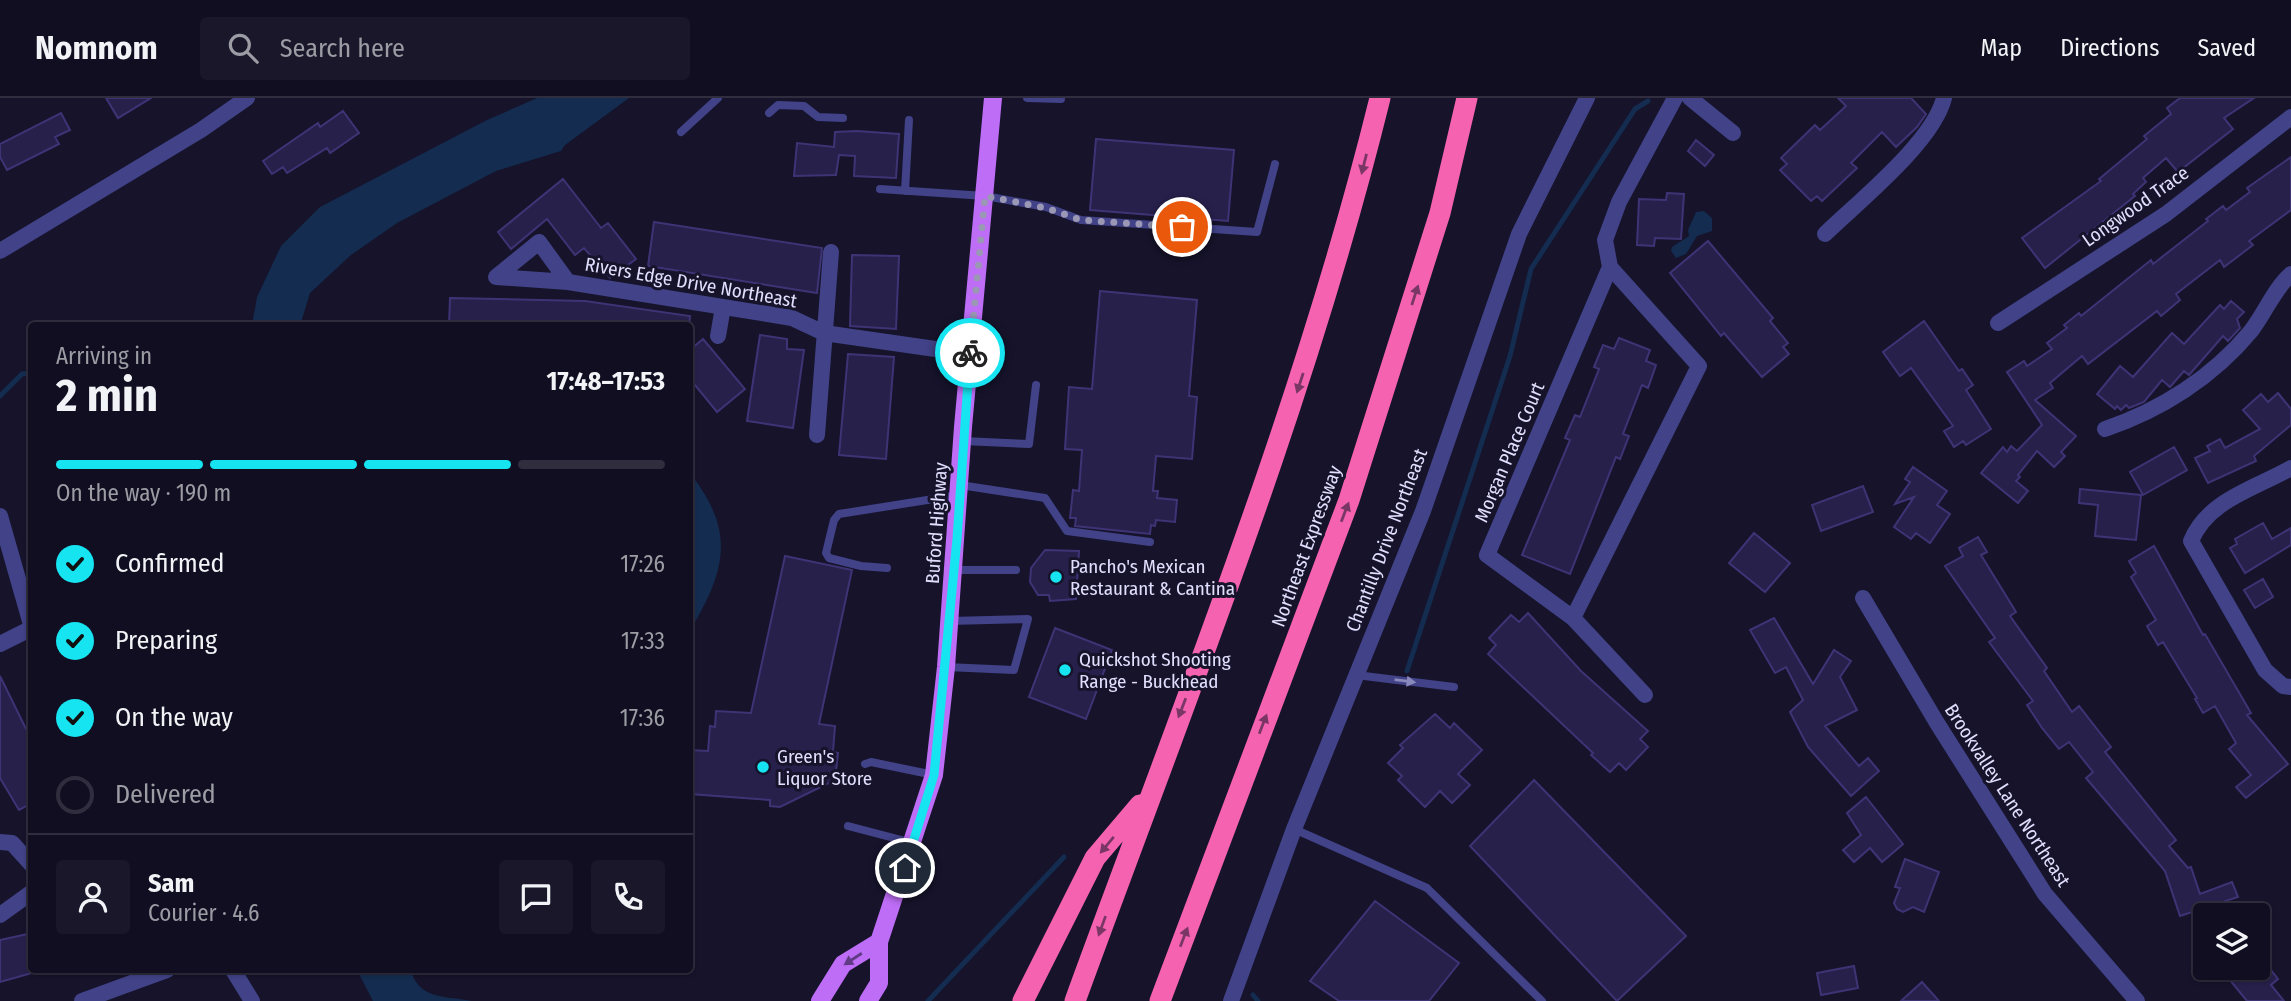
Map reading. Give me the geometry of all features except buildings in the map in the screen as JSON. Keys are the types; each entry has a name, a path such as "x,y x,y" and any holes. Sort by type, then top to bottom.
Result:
{"highway":[{"path":"1075,1001 1279,447 1352,210 1380,98"},
{"name":"Northeast Expressway","path":"1160,1001 1349,500 1440,214 1467,98"},
{"path":"1023,1001 1095,858 1150,793"}],"main road":[{"name":"Buford Highway","path":"868,1001 879,982 879,942 934,775 946,667 993,98"},
{"path":"820,1001 843,964 879,942"}],"street":[{"path":"0,250 201,130 247,98"},
{"name":"Chantilly Drive Northeast","path":"1231,1001 1294,829 1423,511 1519,234 1568,131 1587,98"},
{"name":"Morgan Place Court","path":"1645,695 1573,618 1487,555 1610,267 1605,240 1619,202 1675,98"},
{"path":"1690,98 1733,133"},
{"path":"1825,234 1919,141 1940,115 1944,98"},
{"name":"Longwood Trace","path":"1998,323 2166,214 2291,117"},
{"path":"817,435 831,252"},
{"path":"1573,618 1699,366 1610,267"},
{"path":"2105,429 2132,420 2200,380 2250,331 2291,274"},
{"name":"Rivers Edge Drive Northeast","path":"568,282 792,318 824,333 970,354"},
{"path":"718,336 723,307"},
{"path":"2291,468 2211,510 2198,525 2191,541 2265,670 2283,686 2291,687"},
{"path":"0,516 28,614"},
{"name":"Brookvalley Lane Northeast","path":"1863,598 1937,723 2045,894 2137,1001"},
{"path":"0,644 28,630"},
{"path":"0,842 12,843 28,858"},
{"path":"0,915 28,895"},
{"path":"82,1001 159,973"},
{"path":"235,973 252,1001"}],"lane":[{"path":"681,132 718,98"},
{"path":"1027,98 1061,99"},
{"path":"769,113 778,105 804,106 818,117 843,118"},
{"path":"905,191 909,120"},
{"path":"880,189 985,196 1046,208 1081,220 1257,232 1275,164"},
{"path":"963,441 1029,443 1036,385"},
{"path":"887,568 860,566 829,558 826,552 834,520 839,514 960,490 995,493 1045,498 1067,531 1150,542"},
{"path":"954,570 1016,570"},
{"path":"946,667 1014,670 1028,619 950,621"},
{"path":"1356,675 1454,687"},
{"path":"865,764 871,762 934,775"},
{"path":"848,826 913,843"},
{"path":"1294,829 1427,888 1542,1001"}],"water":[{"path":"537,98 629,98 565,145 561,151 496,171 397,223 351,255 310,293 303,322 253,322 257,297 281,246 320,207 487,120"},
{"path":"1704,211 1712,218 1712,231 1697,236 1686,254 1676,258 1671,251 1672,247 1689,236 1688,230 1696,212"},
{"path":"693,477 715,515 720,534 718,570 693,626"},
{"path":"359,973 412,973 420,987 427,992 472,1001 373,1001"}],"waterway":[{"path":"1407,671 1510,356 1531,269 1635,109 1648,101"},
{"path":"0,396 22,374 28,373"},
{"path":"928,1001 1064,857"},
{"path":"1253,995 1258,1001"}],"way so far":[{"path":"970,353 985,196 1046,208 1081,220 1182,227"}],"place":[{"name":"Pancho's Mexican Restaurant & Cantina","path":"1056,577"},
{"name":"Quickshot Shooting Range - Buckhead","path":"1065,670"},
{"name":"Green's Liquor Store","path":"763,767"}],"route":[{"path":"905,868 934,775 961,495 963,427 970,353"}]}
